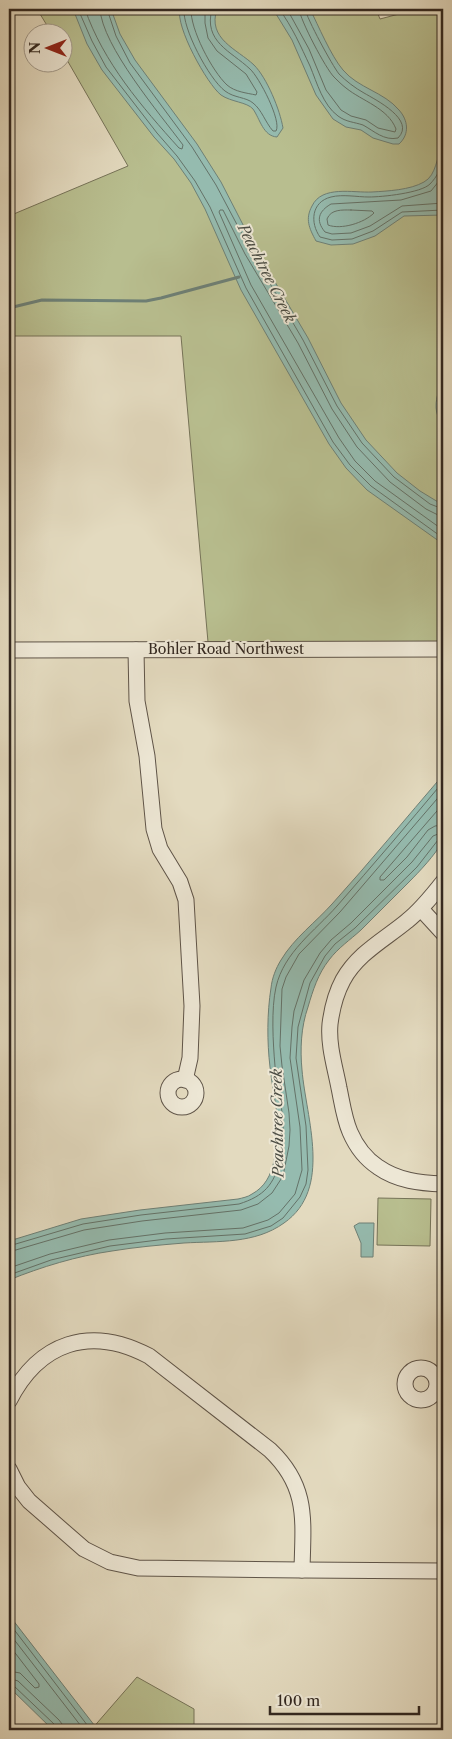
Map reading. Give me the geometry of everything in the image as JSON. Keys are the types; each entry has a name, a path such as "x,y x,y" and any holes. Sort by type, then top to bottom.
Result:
{"street":[{"name":"Bohler Road Northwest","path":"9,650 443,649"},
{"path":"136,650 137,701 147,756 154,829 160,849 180,882 186,900 192,1006 190,1058 186,1080"},
{"path":"443,882 421,909 375,944 350,970 338,992 330,1025 331,1048 346,1120 350,1132 364,1155 389,1174 405,1180 443,1184"},
{"path":"421,909 443,933"},
{"path":"9,1401 18,1383 45,1356 78,1342 98,1340 116,1342 133,1347 149,1356 270,1450 286,1468 297,1487 302,1507 302,1570"},
{"path":"9,1469 18,1487 29,1501 84,1549 110,1562 138,1568 443,1571"}],"green space":[{"path":"37,9 376,9 380,19 418,9 443,9 443,642 208,642 181,336 9,336 9,216 128,166 72,69 72,22 45,22"},
{"path":"378,1198 431,1199 430,1246 377,1245"},
{"path":"137,1677 194,1709 194,1730 91,1730"}],"water":[{"name":"Peachtree Creek","path":"73,9 111,9 120,34 135,60 197,144 221,182 255,248 308,338 341,403 366,440 397,473 420,491 443,505 443,544 367,490 346,468 329,444 241,290 205,209 191,183 102,70 87,44"},
{"path":"180,9 217,9 216,28 220,36 254,65 264,78 272,95 283,128 277,137 268,134 253,109 221,95 215,89 187,41 182,28"},
{"path":"273,9 310,9 329,49 343,70 356,81 393,104 402,114 406,123 406,131 403,140 399,144 373,138 361,130 346,127 333,119 316,95 292,40"},
{"path":"443,146 443,215 404,216 375,236 353,244 331,245 316,241 308,219 312,206 317,199 330,193 385,191 418,185 431,175"},
{"path":"443,378 443,425 437,414 436,402"},
{"path":"443,775 442,842 413,878 361,930 340,948 325,965 312,994 304,1022 301,1054 313,1152 312,1172 308,1192 299,1209 273,1230 249,1238 148,1246 99,1253 59,1262 9,1280 9,1241 81,1219 238,1199 257,1191 264,1184 273,1166 278,1135 268,1038 272,981 276,970 292,944 326,911"},
{"path":"359,1223 374,1223 373,1257 361,1257 361,1243 354,1226"},
{"path":"9,1615 98,1730 53,1730 9,1687"}],"waterway":[{"path":"9,308 42,300 146,301 239,277"}]}
